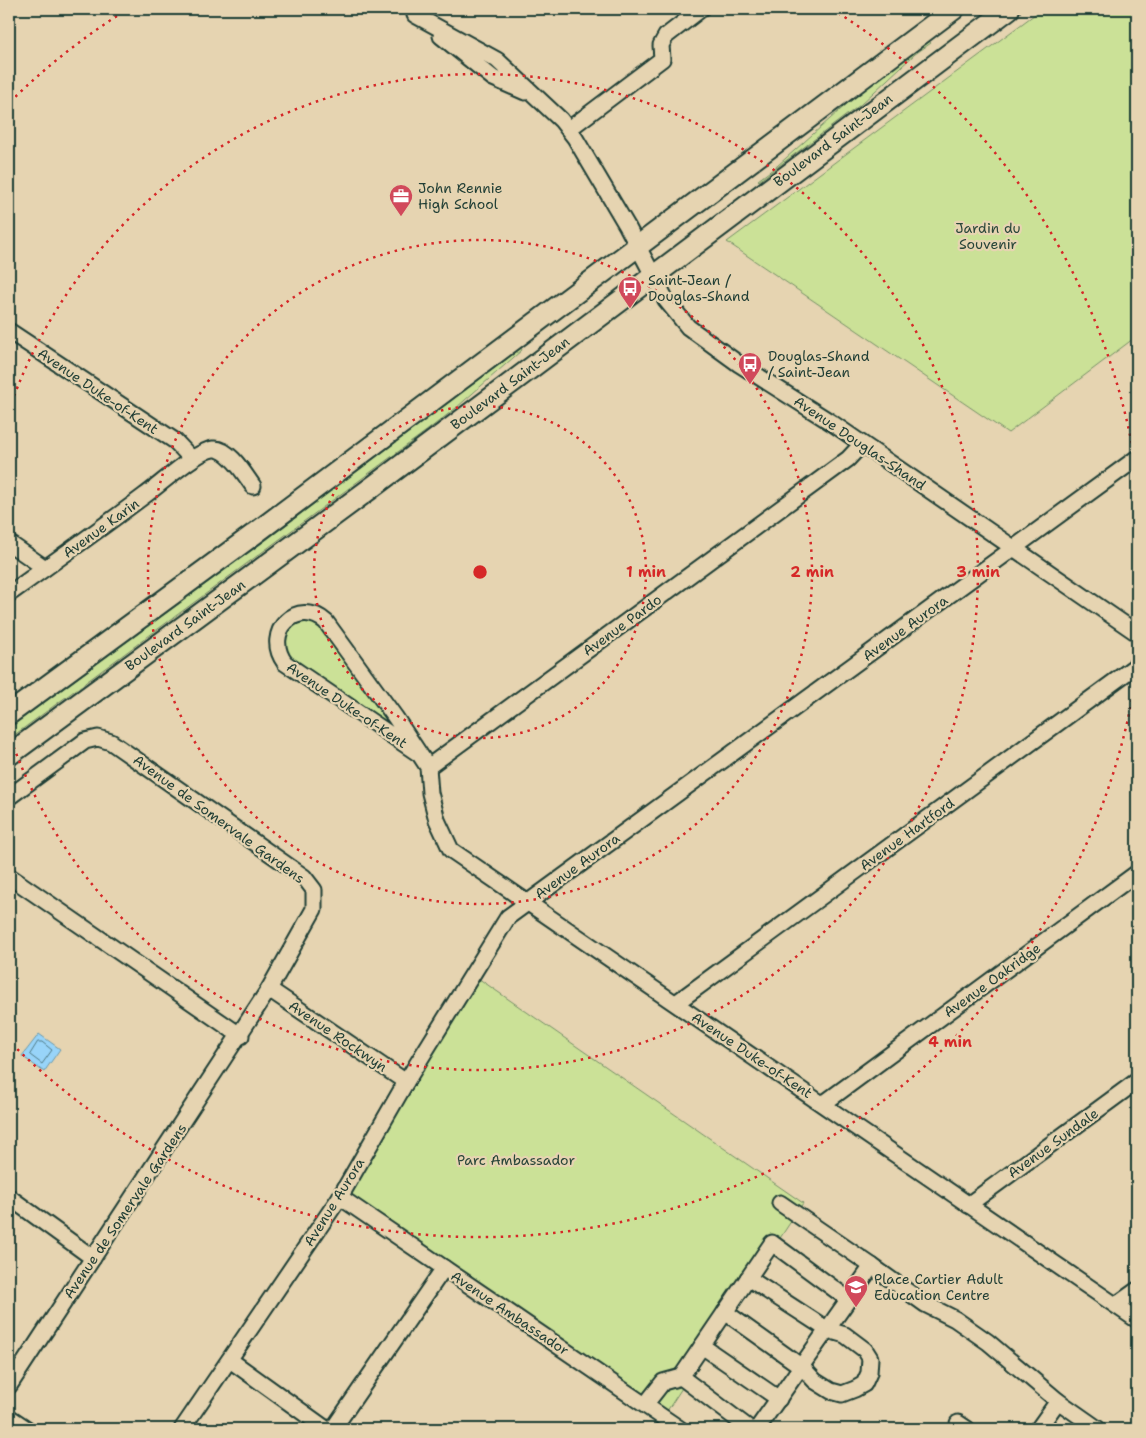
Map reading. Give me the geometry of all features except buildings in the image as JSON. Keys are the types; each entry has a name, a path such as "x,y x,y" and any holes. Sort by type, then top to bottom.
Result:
{"main road":[{"path":"9,714 257,532 954,9"},
{"name":"Boulevard Saint-Jean","path":"9,754 341,510 1008,9"}],"street":[{"path":"569,129 662,59 661,45 666,36 700,9"},
{"name":"Avenue Douglas-Shand","path":"414,11 503,64 535,97 552,110 569,129 638,245 666,300 688,328 739,364 862,444 1137,633"},
{"name":"Avenue Duke-of-Kent","path":"9,331 175,441 192,459"},
{"name":"Avenue Pardo","path":"428,767 848,459 862,444"},
{"path":"192,459 207,451 218,449 231,458 253,486"},
{"name":"Avenue Aurora","path":"182,1429 340,1197 406,1082 508,917 1137,458"},
{"name":"Avenue Karin","path":"9,594 192,459"},
{"path":"9,543 46,568"},
{"name":"Avenue Duke-of-Kent","path":"419,754 285,663 278,652 276,641 282,624 295,616 306,614 317,616 326,622 395,717 428,767 430,793 437,820 451,850 1137,1320"},
{"name":"Avenue Hartford","path":"676,1003 1137,665"},
{"name":"Avenue de Somervale Gardens","path":"9,797 85,741 98,738 111,742 304,877 314,890 314,909 269,990 9,1386"},
{"name":"Avenue Oakridge","path":"823,1104 1137,873"},
{"path":"9,876 240,1036"},
{"name":"Avenue Rockwyn","path":"269,990 406,1082"},
{"name":"Avenue Sundale","path":"968,1205 1137,1082"},
{"path":"9,1197 93,1258"},
{"name":"Avenue Ambassador","path":"340,1197 680,1429"},
{"path":"780,1203 925,1304 955,1319 988,1342 1058,1401 1098,1429"},
{"path":"645,1405 663,1382 680,1377 772,1243 848,1300"},
{"path":"757,1429 872,1266"},
{"path":"333,1429 444,1268"},
{"path":"725,1312 802,1367 815,1381 831,1391 842,1394 864,1384 869,1373 870,1358 865,1350 845,1335 828,1330 748,1278"},
{"path":"1116,1305 1137,1290"},
{"path":"702,1346 779,1399"},
{"path":"230,1360 326,1429"},
{"path":"680,1377 750,1429"},
{"path":"1038,1429 1058,1401"},
{"path":"9,1417 27,1429"}],"green space":[{"name":"Jardin du Souvenir","path":"1042,9 1137,9 1137,336 1008,433 727,242"},
{"path":"929,41 931,43 915,54 860,105 758,180 777,166 857,95"},
{"path":"521,348 522,350 429,429 9,739 9,728 270,537"},
{"path":"298,621 312,621 322,627 389,719 385,723 289,656 284,646 288,629"},
{"name":"Parc Ambassador","path":"472,974 803,1203 665,1414 340,1197"}],"water":[{"path":"39,1034 60,1049 44,1072 22,1056"}],"place":[{"name":"John Rennie High School","path":"401,217"},
{"name":"Saint-Jean / Douglas-Shand","path":"630,309"},
{"name":"Douglas-Shand / Saint-Jean","path":"750,385"},
{"name":"Place Cartier Adult Education Centre","path":"856,1308"}]}
